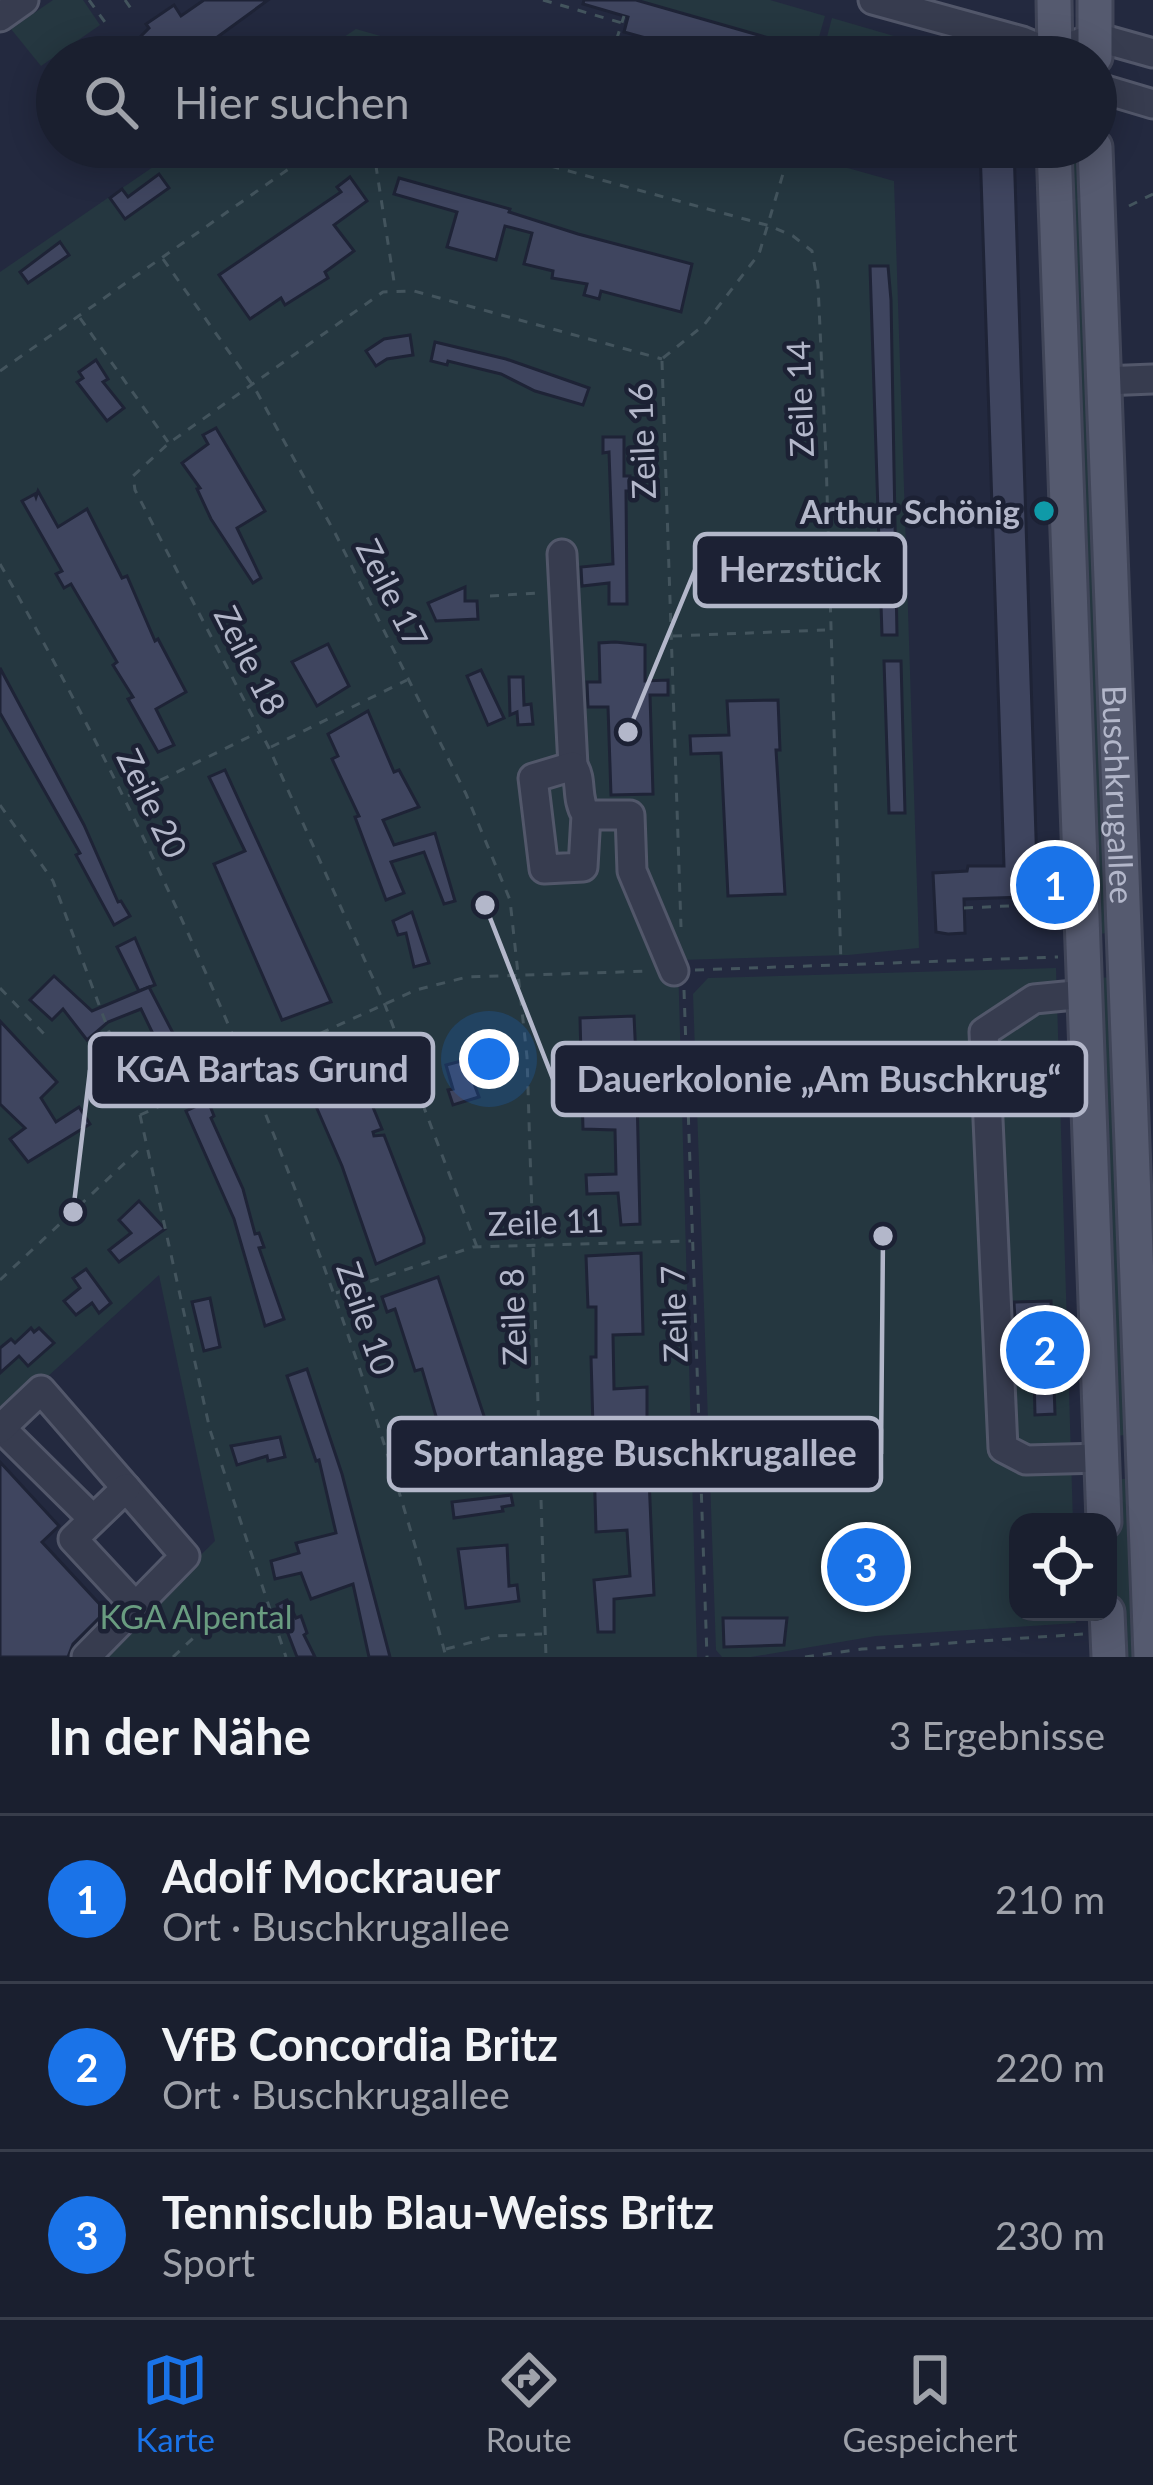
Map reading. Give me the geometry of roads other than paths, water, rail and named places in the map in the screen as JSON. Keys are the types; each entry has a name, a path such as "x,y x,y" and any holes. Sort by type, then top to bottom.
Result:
{"main road":[{"path":"1054,0 1055,36"},
{"path":"1095,0 1096,36"},
{"name":"Buschkrugallee","path":"1055,168 1104,1513"},
{"name":"Buschkrugallee","path":"1096,168 1103,381 1139,954 1151,1657"},
{"path":"1083,956 1139,954"},
{"path":"1102,1458 1148,1456"}],"street":[{"path":"873,0 991,36"},
{"path":"1117,49 1153,53"},
{"path":"1117,93 1153,104"},
{"path":"1103,381 1153,379"},
{"path":"562,554 573,766 578,773 578,802 586,815 583,867 544,869 533,778 573,766"},
{"path":"586,815 630,815 632,872 678,970"},
{"path":"1084,994 1034,999 984,1032 1003,1448 1026,1460 1102,1458"},
{"path":"86,1657 185,1556 41,1390 0,1429 94,1519"},
{"path":"126,1488 73,1539 137,1609"}],"place":[{"name":"Arthur Schönig","path":"1044,511"},
{"name":"Herzstück","path":"628,732"},
{"name":"Adolf Mockrauer","path":"1055,885"},
{"name":"Dauerkolonie „Am Buschkrug“","path":"485,905"},
{"name":"KGA Bartas Grund","path":"73,1212"},
{"name":"Sportanlage Buschkrugallee","path":"883,1236"},
{"name":"VfB Concordia Britz","path":"1045,1350"},
{"name":"Tennisclub Blau-Weiss Britz","path":"866,1567"}],"park label":[{"name":"KGA Alpental","path":"196,1616"}]}
